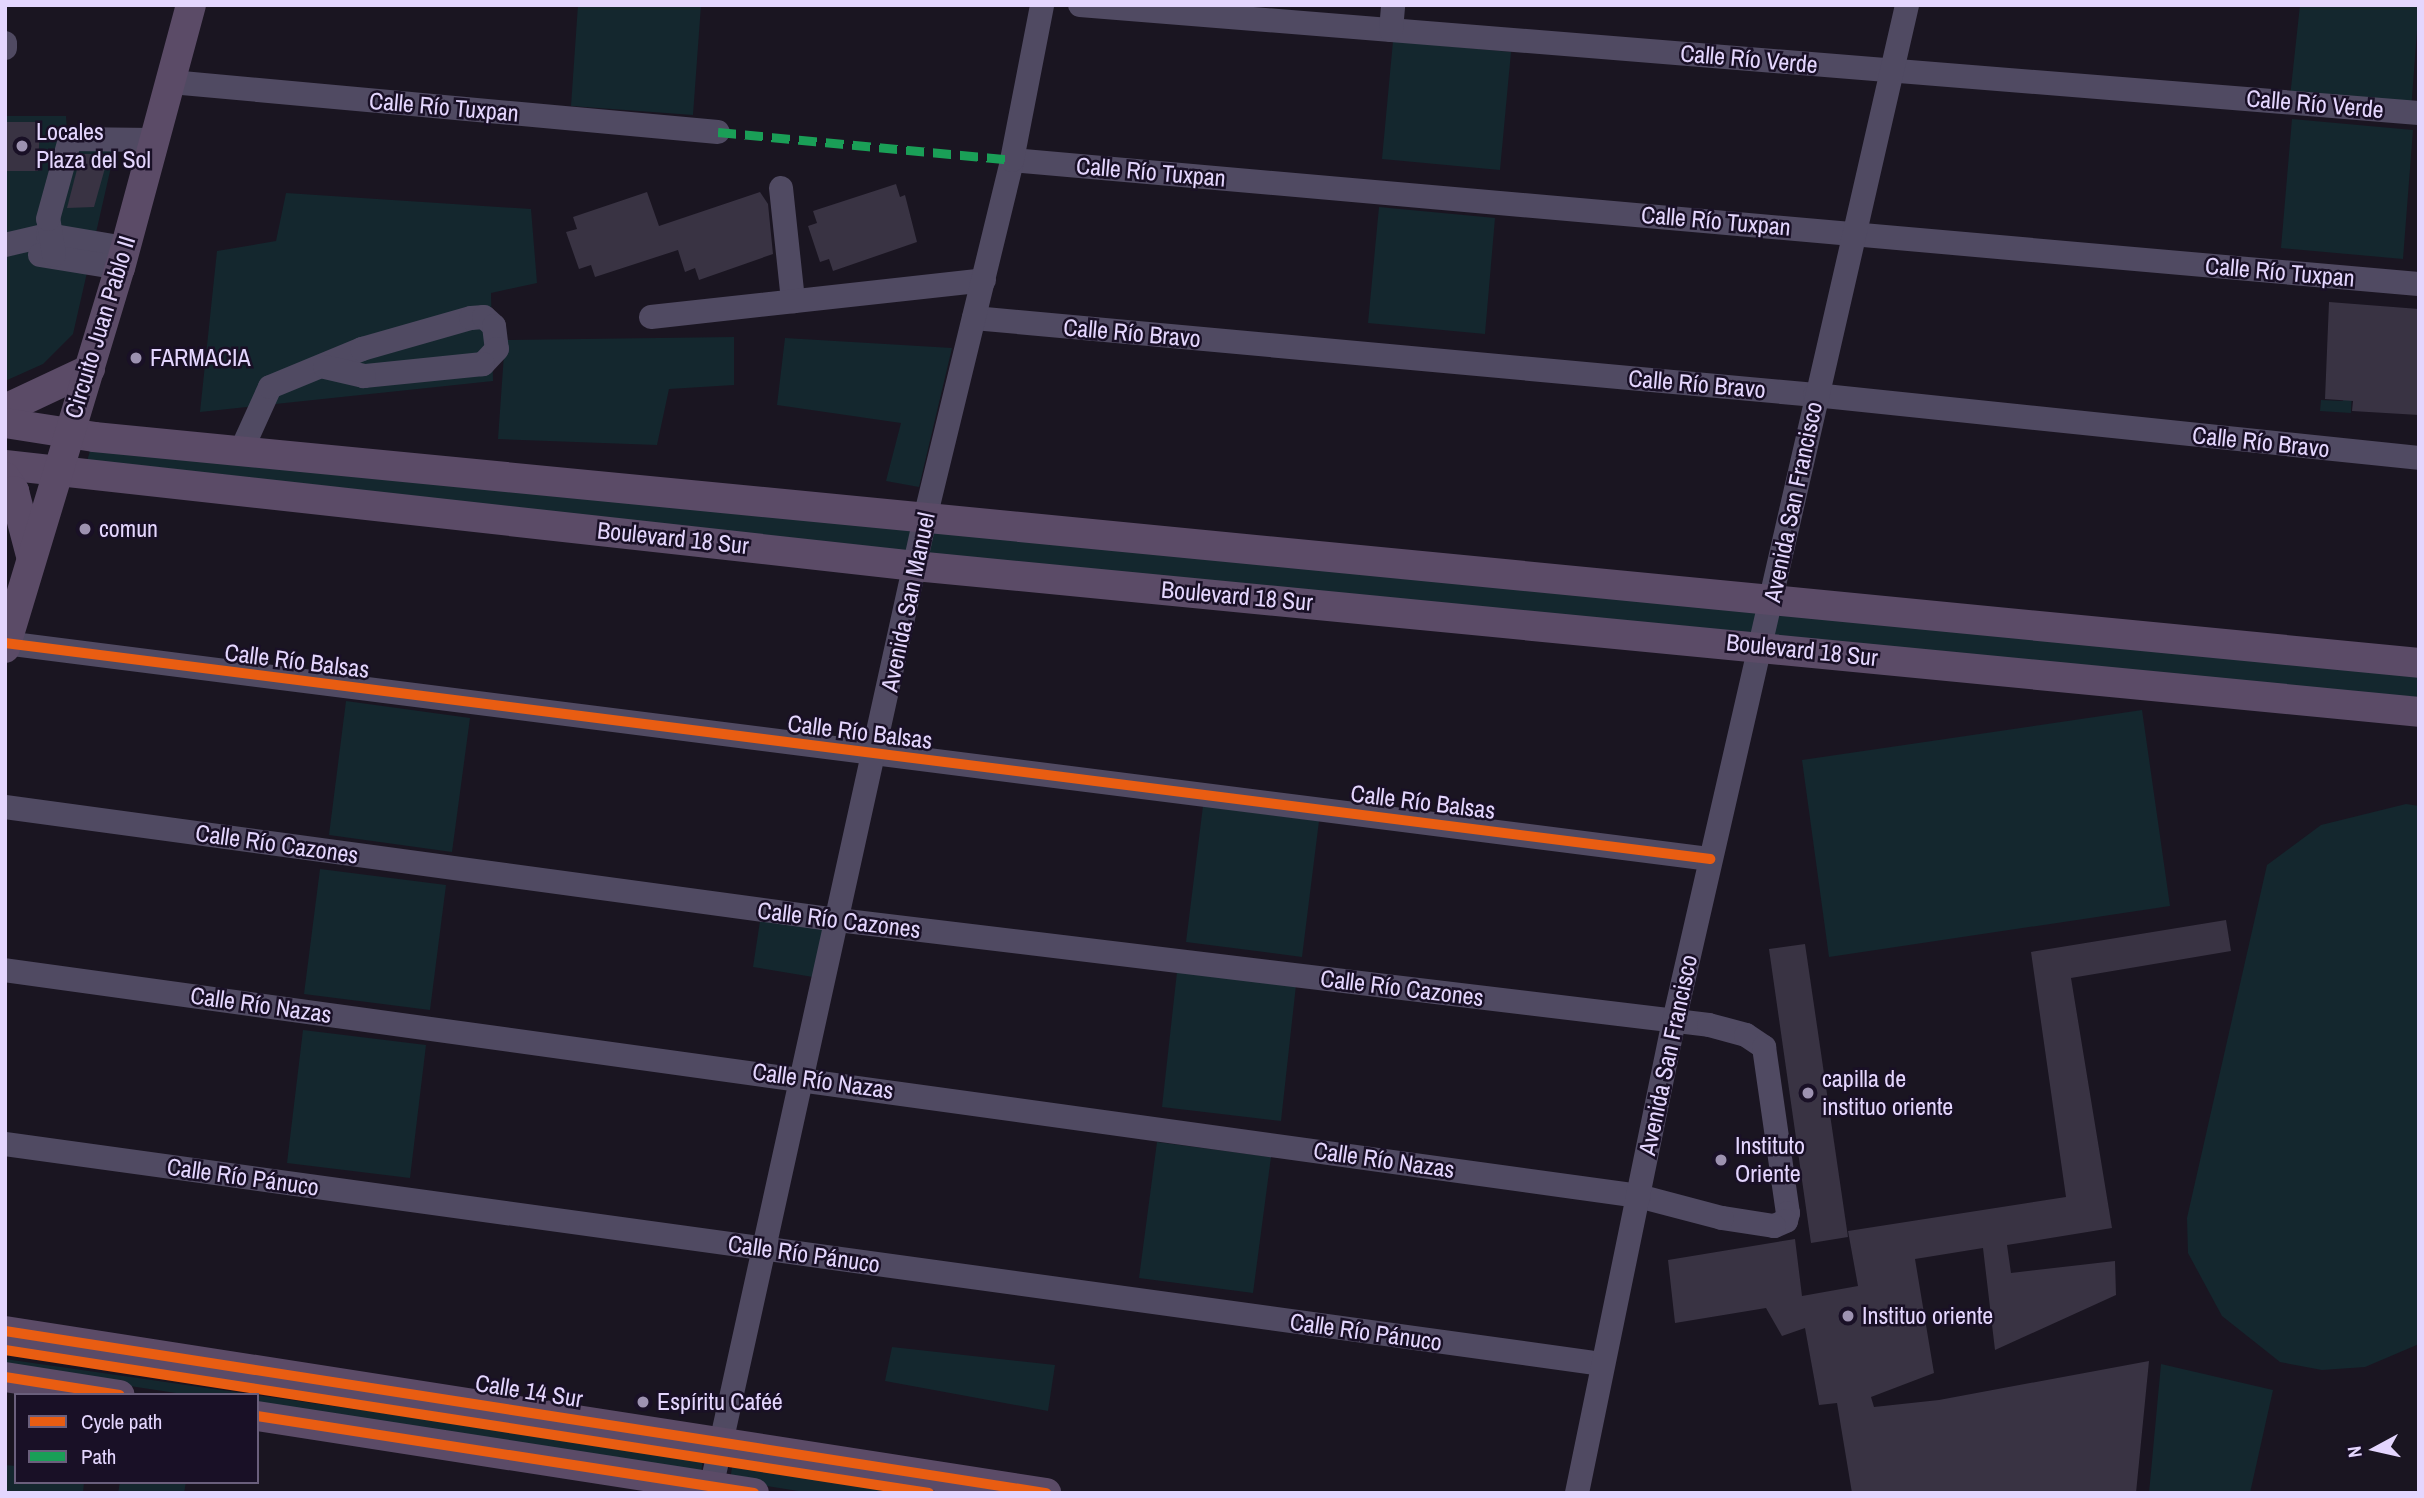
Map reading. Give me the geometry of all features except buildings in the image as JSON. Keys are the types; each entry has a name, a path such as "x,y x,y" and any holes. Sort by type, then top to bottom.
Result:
{"main road":[{"name":"Circuito Juan Pablo II","path":"6,644 67,433 90,369 125,250 191,5"},
{"path":"5,409 90,369"},
{"name":"Boulevard 18 Sur","path":"5,423 67,433 241,451 697,493 925,518 2419,663"},
{"name":"Boulevard 18 Sur","path":"5,465 692,539 915,566 1762,646 2419,712"},
{"path":"5,477 18,501 32,559"},
{"path":"554,526 559,482"},
{"path":"692,539 697,493"},
{"path":"797,552 800,504"},
{"name":"Calle 14 Sur","path":"5,1331 1045,1493"},
{"path":"5,1377 107,1393"},
{"path":"259,1416 711,1489 754,1493"}],"street":[{"name":"Avenida San Manuel","path":"711,1489 875,755 925,518 1012,160 1042,5"},
{"name":"Calle Río Verde","path":"1080,5 2419,113"},
{"path":"1391,30 1393,5"},
{"name":"Avenida San Francisco","path":"1577,1493 1674,1021 1762,646 1815,395 1907,5"},
{"path":"5,43 5,48"},
{"name":"Calle Río Tuxpan","path":"171,82 718,132"},
{"path":"50,236 70,139 153,140"},
{"name":"Calle Río Tuxpan","path":"1012,160 2419,284"},
{"path":"781,188 793,301"},
{"path":"50,236 125,250"},
{"path":"11,245 50,236 125,250"},
{"path":"651,317 984,280"},
{"path":"241,451 263,393 280,382 325,368 362,349 471,317 484,317 494,326 496,349 483,364 364,376 325,368"},
{"name":"Calle Río Bravo","path":"974,318 1815,395 2419,458"},
{"name":"Calle Río Balsas","path":"6,644 1710,859"},
{"name":"Calle Río Cazones","path":"5,807 838,920 1674,1021 1727,1029 1764,1047 1788,1213 1786,1221 1774,1226 1722,1219 1640,1196"},
{"name":"Calle Río Nazas","path":"5,970 802,1078 1640,1196"},
{"name":"Calle Río Pánuco","path":"5,1144 1603,1364"}],"shaded area":[{"path":"578,5 701,5 693,115 571,106"},
{"path":"2300,5 2419,5 2411,110 2290,97"},
{"path":"1393,41 1511,52 1500,170 1382,159"},
{"path":"5,116 66,116 67,131 118,136 73,334 43,364 5,381"},
{"path":"2292,119 2413,130 2403,259 2281,248"},
{"path":"286,193 531,209 537,283 491,293 493,381 200,412 217,251 276,241"},
{"path":"1379,207 1495,218 1485,334 1368,323"},
{"path":"734,337 734,385 669,389 657,445 498,439 505,340"},
{"path":"785,338 952,348 919,487 886,481 901,423 777,405"},
{"path":"2344,381 2352,389 2351,413 2320,411 2321,400 2343,401"},
{"path":"94,437 2419,663 2419,713 83,475"},
{"path":"346,701 470,718 452,852 329,835"},
{"path":"2142,710 2170,906 1829,957 1802,760"},
{"path":"2406,804 2419,806 2419,1344 2365,1367 2322,1370 2280,1362 2222,1316 2188,1253 2187,1218 2267,865 2321,825"},
{"path":"1203,806 1319,821 1302,957 1186,942"},
{"path":"320,869 446,885 430,1010 304,994"},
{"path":"762,908 828,918 819,978 753,967"},
{"path":"1177,972 1296,985 1281,1121 1162,1107"},
{"path":"303,1030 426,1045 410,1178 287,1163"},
{"path":"1157,1142 1271,1157 1253,1293 1139,1278"},
{"path":"892,1347 1055,1365 1048,1411 885,1381"},
{"path":"5,1359 242,1393 176,1393 5,1367"},
{"path":"2161,1364 2273,1390 2250,1493 2149,1493"},
{"path":"259,1395 703,1459 701,1473 259,1405"},
{"path":"733,1461 932,1493 811,1493 730,1480"},
{"path":"5,1465 14,1466 14,1484 84,1484 83,1493 5,1493"},
{"path":"120,1484 186,1484 184,1493 118,1493"}],"marked path":[{"path":"718,132 1012,160"}],"cycle path":[{"path":"5,643 1710,859"},
{"path":"5,1331 1046,1493"},
{"path":"5,1350 929,1493"},
{"path":"5,1377 107,1393"},
{"path":"259,1416 754,1493"}],"place":[{"name":"Locales Plaza del Sol","path":"22,146"},
{"name":"FARMACIA","path":"136,358"},
{"name":"comun","path":"85,529"},
{"name":"capilla de instituo oriente","path":"1808,1093"},
{"name":"Instituto Oriente","path":"1721,1160"},
{"name":"Instituo oriente","path":"1848,1316"},
{"name":"Espíritu Caféé","path":"643,1402"}]}
